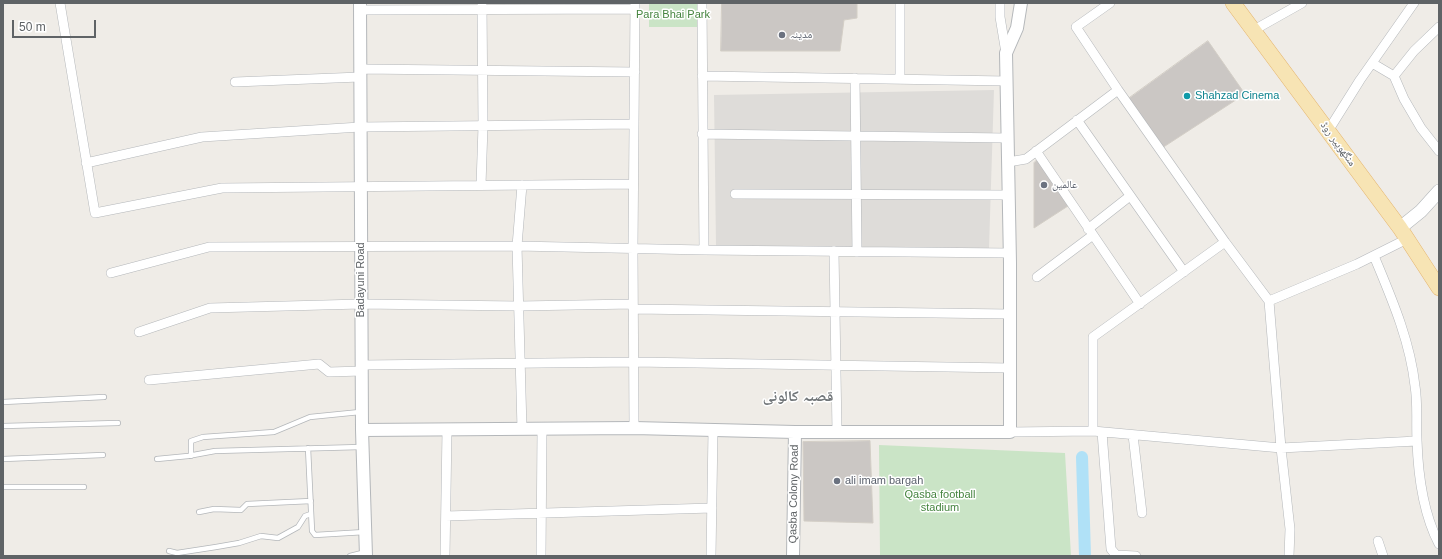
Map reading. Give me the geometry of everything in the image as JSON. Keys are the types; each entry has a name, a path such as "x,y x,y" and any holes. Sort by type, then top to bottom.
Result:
{"main road":[{"name":"منگھوپیر روڈ","path":"1233,3 1403,233 1439,288"},
{"path":"1403,233 1439,191"}],"street":[{"path":"60,3 94,214 222,188 633,184"},
{"path":"702,3 704,250"},
{"path":"900,3 900,79"},
{"path":"1000,3 1000,17 1006,53 1007,81 1010,253 1010,432"},
{"path":"1006,53 1017,28 1021,3"},
{"path":"1110,3 1076,26 1118,90 1225,242 1269,301 1281,448 1290,529 1289,556"},
{"path":"1254,30 1302,3"},
{"path":"1328,131 1372,62 1414,3"},
{"path":"360,7 635,6 632,249 634,428"},
{"name":"Badayuni Road","path":"360,7 362,430 366,554"},
{"path":"482,7 482,185"},
{"path":"1394,76 1414,50 1439,27"},
{"path":"1372,62 1394,76 1404,99 1421,128 1439,150"},
{"path":"235,82 360,73 482,70 635,72"},
{"path":"702,76 1007,81"},
{"path":"855,78 857,252"},
{"path":"1008,162 1026,159 1118,90"},
{"path":"1077,120 1184,272"},
{"path":"86,163 202,137 360,127 634,124"},
{"path":"702,134 1008,138"},
{"path":"1036,151 1140,304"},
{"path":"522,185 517,246 522,429"},
{"path":"735,194 1008,195"},
{"path":"1037,277 1130,196"},
{"path":"1269,301 1374,256 1403,233"},
{"path":"1136,556 1116,555 1111,549 1097,432 1093,337 1225,242"},
{"path":"111,273 209,247 517,246 834,252 1010,253"},
{"path":"834,252 837,432"},
{"path":"1374,256 1391,296 1411,358 1416,388 1417,441 1421,484 1435,526 1439,544"},
{"path":"139,332 210,308 361,304 633,306 835,312 1010,314"},
{"path":"149,380 319,364 329,372 362,368 634,362 1010,368"},
{"path":"362,430 634,428 795,432 1097,432 1281,448 1417,441"},
{"path":"542,429 542,556"},
{"path":"445,556 447,430"},
{"path":"711,556 713,430"},
{"name":"Qasba Colony Road","path":"793,556 795,432"},
{"path":"1133,435 1142,512"},
{"path":"446,516 712,508"},
{"path":"1378,541 1383,556"}],"lane":[{"path":"3,402 104,397"},
{"path":"191,456 191,440 203,437 274,432 310,417 362,412"},
{"path":"3,426 118,423"},
{"path":"157,459 191,456 215,451 363,446"},
{"path":"308,448 312,531 314,535 365,532"},
{"path":"3,459 103,455"},
{"path":"3,486 84,487"},
{"path":"199,512 214,510 241,510 247,504 310,501"},
{"path":"169,551 177,553 216,547 239,543 261,536 278,538 298,527 305,516 311,514"},
{"path":"350,556 366,554"}],"shaded area":[{"path":"994,90 989,248 716,246 714,95"}],"green space":[{"name":"Para Bhai Park","path":"649,3 697,3 697,27 649,27"},
{"name":"Qasba football stadium","path":"879,445 1065,453 1071,556 880,556"}],"building":[{"name":"مدینہ","path":"722,3 857,3 857,18 844,20 840,51 721,51"},
{"name":"Shahzad Cinema","path":"1208,41 1245,94 1162,148 1128,99"},
{"name":"عالمین","path":"1038,159 1068,206 1034,228 1034,163"},
{"name":"ali imam bargah","path":"870,441 873,523 804,521 803,442"}],"waterway":[{"path":"1082,457 1085,556"}],"place":[{"name":"مدینہ","path":"782,35"},
{"name":"Shahzad Cinema","path":"1187,96"},
{"name":"عالمین","path":"1044,185"},
{"name":"ali imam bargah","path":"837,481"}],"district":[{"name":"قصبہ کالونی","path":"798,397"}]}
